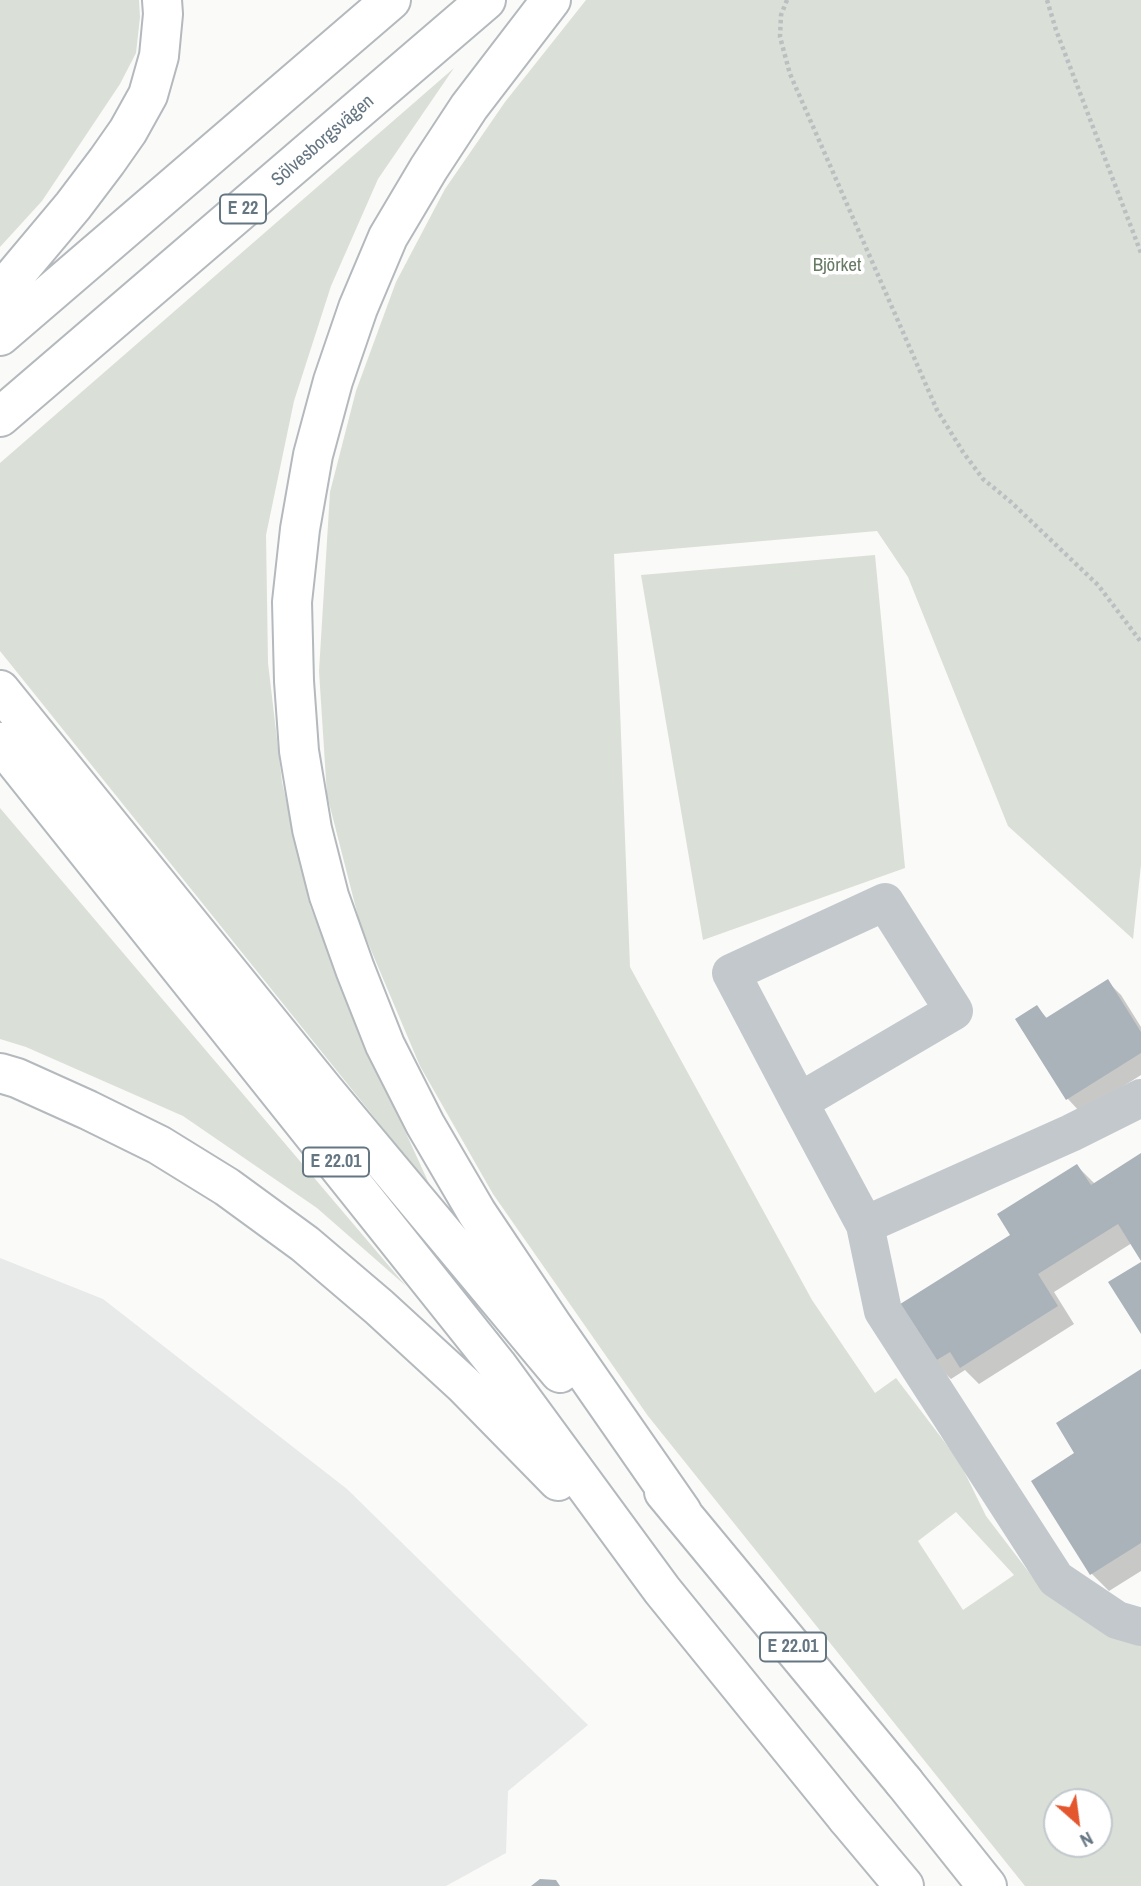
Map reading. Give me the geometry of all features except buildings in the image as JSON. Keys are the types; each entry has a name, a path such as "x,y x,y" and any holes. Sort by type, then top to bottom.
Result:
{"main road":[{"path":"0,293 100,170 128,131 148,95 159,56 162,0"},
{"path":"0,336 391,0"},
{"name":"Sölvesborgsvägen","path":"0,417 486,0"},
{"path":"551,0 469,107 388,237 358,309 333,381 313,455 292,601 299,751 312,829 329,896 390,1057 477,1213 559,1336 682,1511"},
{"name":"E 22.01","path":"0,690 315,1079 522,1329 682,1511 987,1886"},
{"name":"E 22.01","path":"0,742 497,1365 662,1590 904,1886"},
{"path":"0,1073 88,1110 159,1145 227,1187 305,1244 464,1385 662,1590"}],"lane":[{"path":"799,1102 954,1011 885,902 731,973 799,1102 865,1225 883,1311 1056,1579 1117,1620 1141,1627"},
{"path":"865,1225 1071,1133 1141,1098"}],"path":[{"path":"787,0 781,15 780,37 790,74 937,410 962,452 984,479 1098,585 1141,642"},
{"path":"1047,0 1141,253"}],"shaded area":[{"path":"0,1258 103,1299 347,1489 588,1725 508,1791 506,1853 446,1886 0,1886"}],"green space":[{"path":"0,0 139,0 140,17 136,53 120,84 42,201 0,247"},
{"name":"Björket","path":"586,0 1141,0 1141,865 1133,939 1008,826 908,577 877,531 614,554 630,967 812,1300 875,1393 896,1378 959,1461 986,1516 1041,1588 1141,1641 1141,1886 1025,1886 648,1416 493,1194 420,1066 360,924 327,795 319,671 330,492 356,391 396,282 445,189 505,102","holes":["956,1512 1014,1575 963,1610 918,1541"]},
{"path":"454,68 378,179 331,286 294,401 266,535 268,663 282,782 310,906 359,1030 431,1188 0,651 0,463"},
{"path":"875,555 905,868 703,940 641,575"},
{"path":"0,808 406,1286 317,1208 183,1116 26,1047 0,1039"}]}
